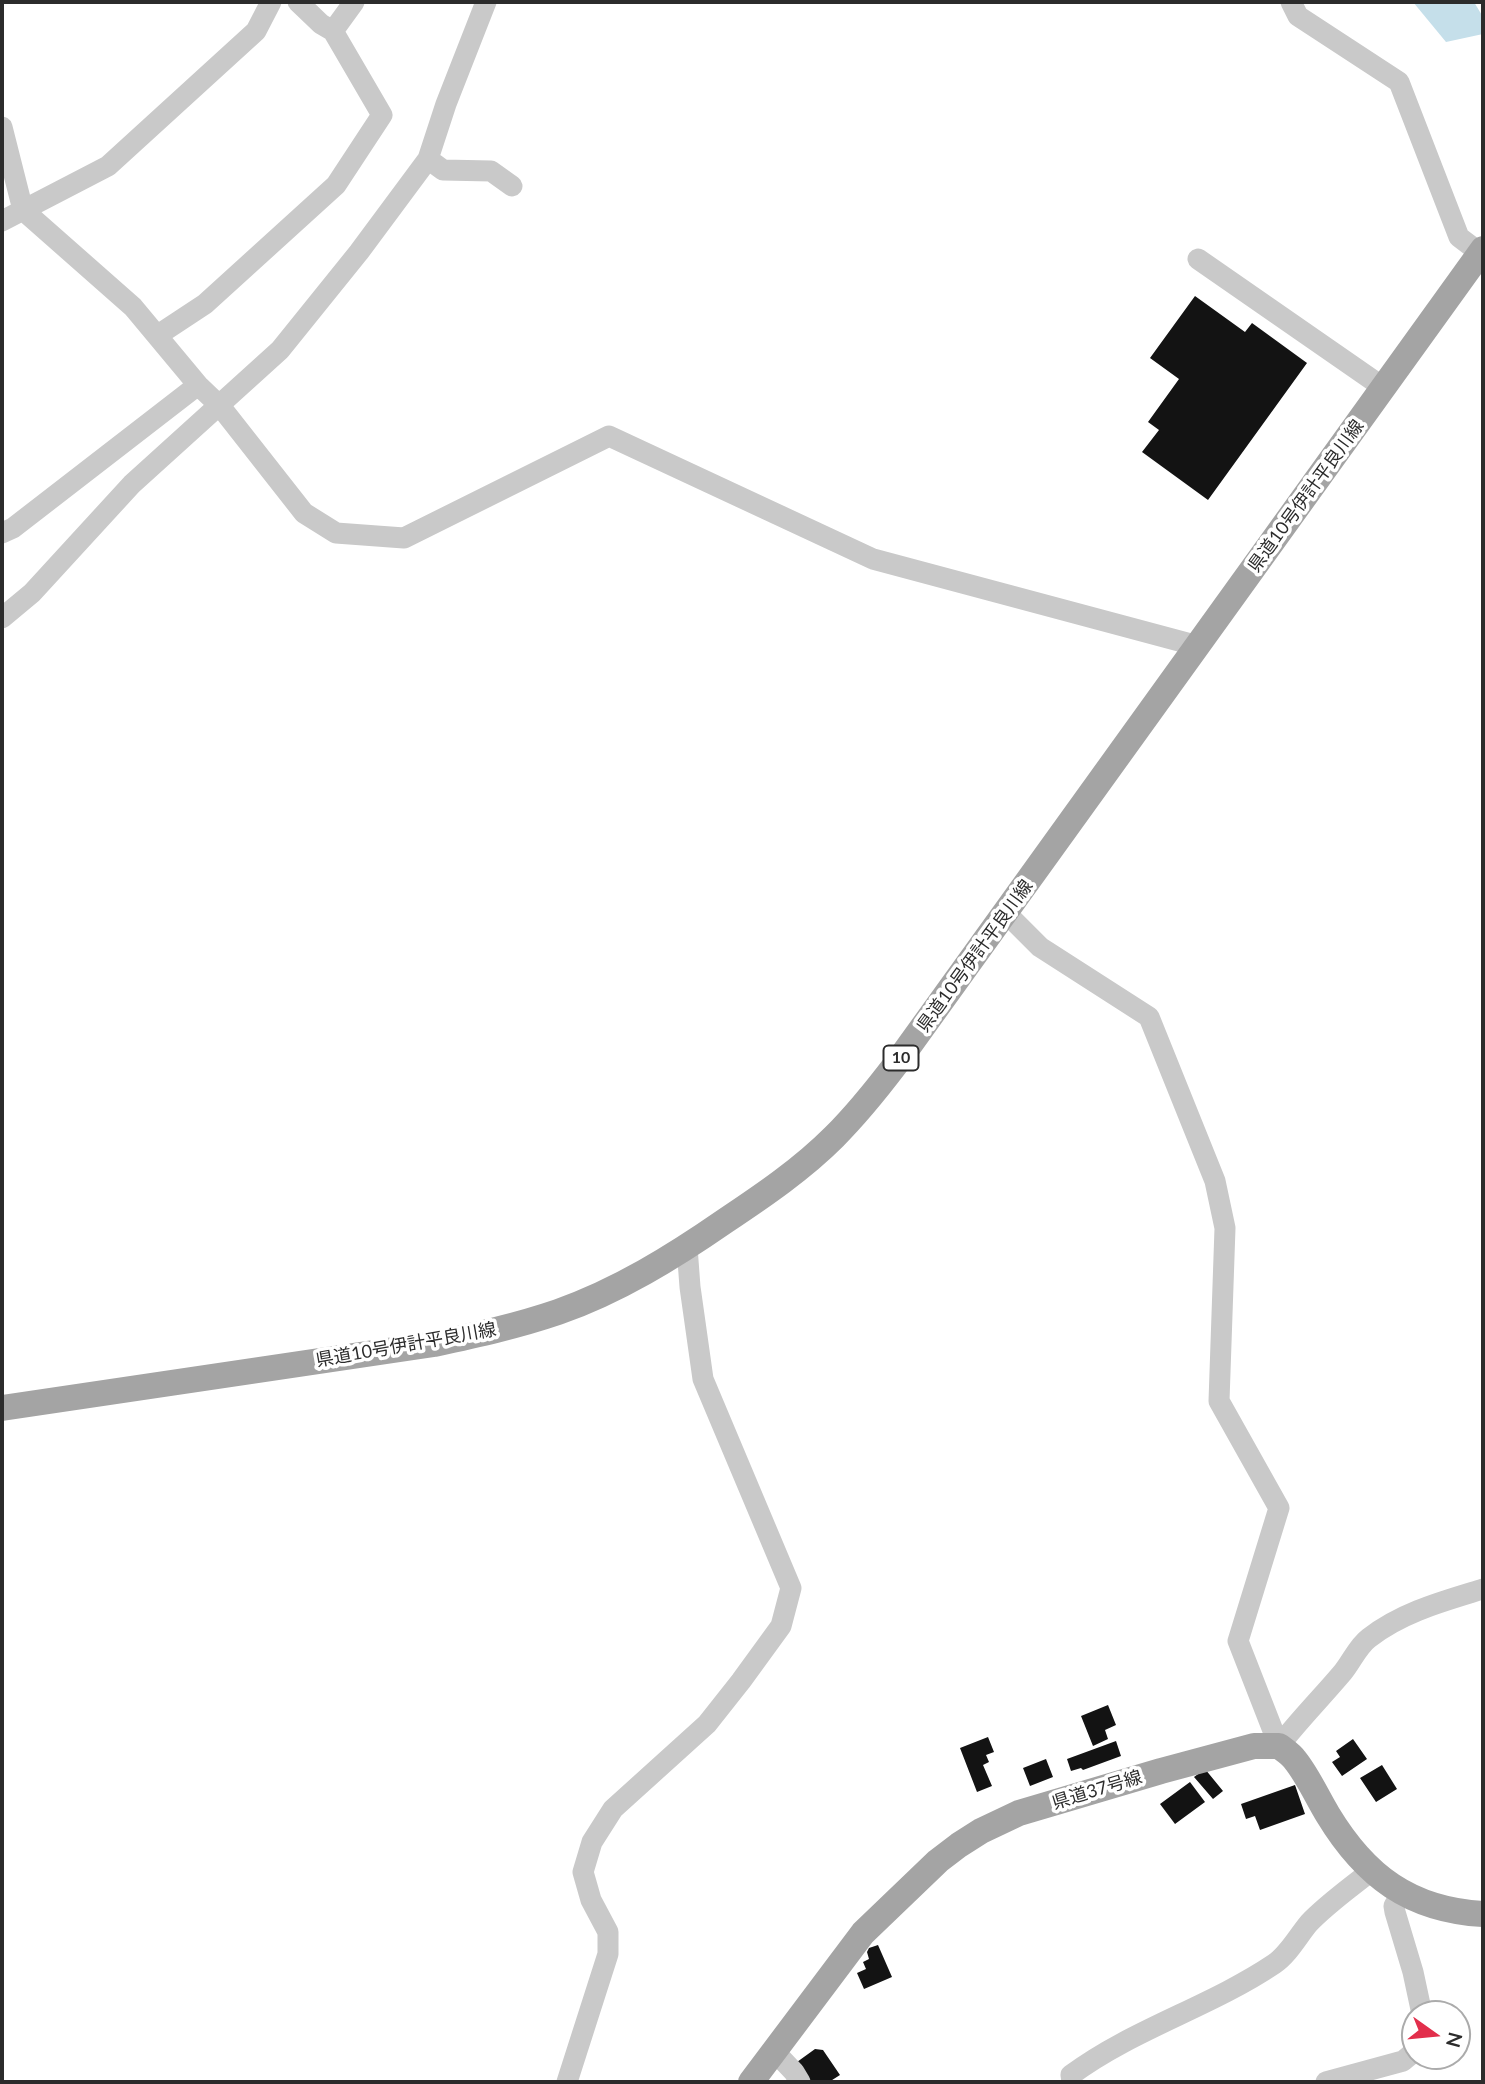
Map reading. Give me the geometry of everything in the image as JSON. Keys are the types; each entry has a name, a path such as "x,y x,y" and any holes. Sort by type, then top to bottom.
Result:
{"main road":[{"name":"県道10号伊計平良川線","path":"2,1408 434,1344 496,1331 559,1311 630,1280 687,1247 802,1166 834,1137 896,1064 1481,251"},
{"name":"県道37号線","path":"751,2082 863,1933 938,1861 981,1831 1019,1813 1161,1771 1254,1746 1279,1746"},
{"path":"1279,1746 1295,1759 1347,1845 1371,1871 1417,1899 1442,1907 1483,1914"}],"street":[{"path":"2,221 108,166 256,31 271,2"},
{"path":"158,335 205,304 337,185 382,115 333,31 321,24 298,2"},
{"path":"333,31 354,2"},
{"path":"2,618 32,593 132,485 280,350 359,252 428,159 446,104 486,2"},
{"path":"1291,2 1298,16 1399,82 1460,237 1481,251"},
{"path":"2,128 23,209 133,307 198,385 220,406 304,513 336,533 404,538 609,436 873,559 1199,646"},
{"path":"428,159 443,170 491,171 512,186"},
{"path":"1198,259 1384,388"},
{"path":"2,533 13,528 198,385"},
{"path":"1006,913 1040,947 1149,1017 1215,1181 1225,1228 1219,1401 1279,1508 1238,1641 1279,1746"},
{"path":"567,2082 608,1954 608,1932 591,1899 583,1871 592,1842 612,1810 707,1724 741,1681 781,1626 791,1588 703,1379 687,1247"},
{"path":"1279,1746 1345,1670 1366,1640 1384,1627 1416,1612 1483,1589"},
{"path":"1072,2082 1071,2075 1093,2059 1226,1992 1277,1962 1310,1922 1371,1871"},
{"path":"1402,1892 1394,1906 1419,2000"},
{"path":"775,2052 800,2082"},
{"path":"1326,2082 1401,2062"}],"water":[{"path":"1413,2 1474,2 1483,17 1483,34 1446,42"}],"building":[{"path":"1195,296 1245,332 1252,323 1307,363 1208,500 1142,452 1159,430 1148,422 1179,379 1150,358"},
{"path":"1108,1705 1116,1725 1105,1730 1108,1739 1093,1746 1081,1716"},
{"path":"988,1737 994,1752 986,1755 989,1762 983,1765 992,1786 977,1792 960,1748"},
{"path":"1353,1739 1367,1759 1342,1776 1332,1762 1340,1757 1336,1751"},
{"path":"1116,1741 1121,1756 1083,1770 1081,1768 1071,1771 1067,1759"},
{"path":"1046,1759 1053,1777 1030,1786 1023,1768"},
{"path":"1382,1765 1397,1789 1376,1802 1360,1778"},
{"path":"1205,1769 1223,1791 1213,1799 1194,1777"},
{"path":"1190,1782 1205,1802 1175,1824 1160,1804"},
{"path":"1295,1785 1305,1814 1260,1830 1255,1816 1246,1819 1241,1804"},
{"path":"878,1945 892,1977 864,1989 857,1973 866,1969 863,1962 869,1959 869,1948"},
{"path":"815,2049 823,2050 840,2075 829,2082 805,2082 797,2062"}]}
